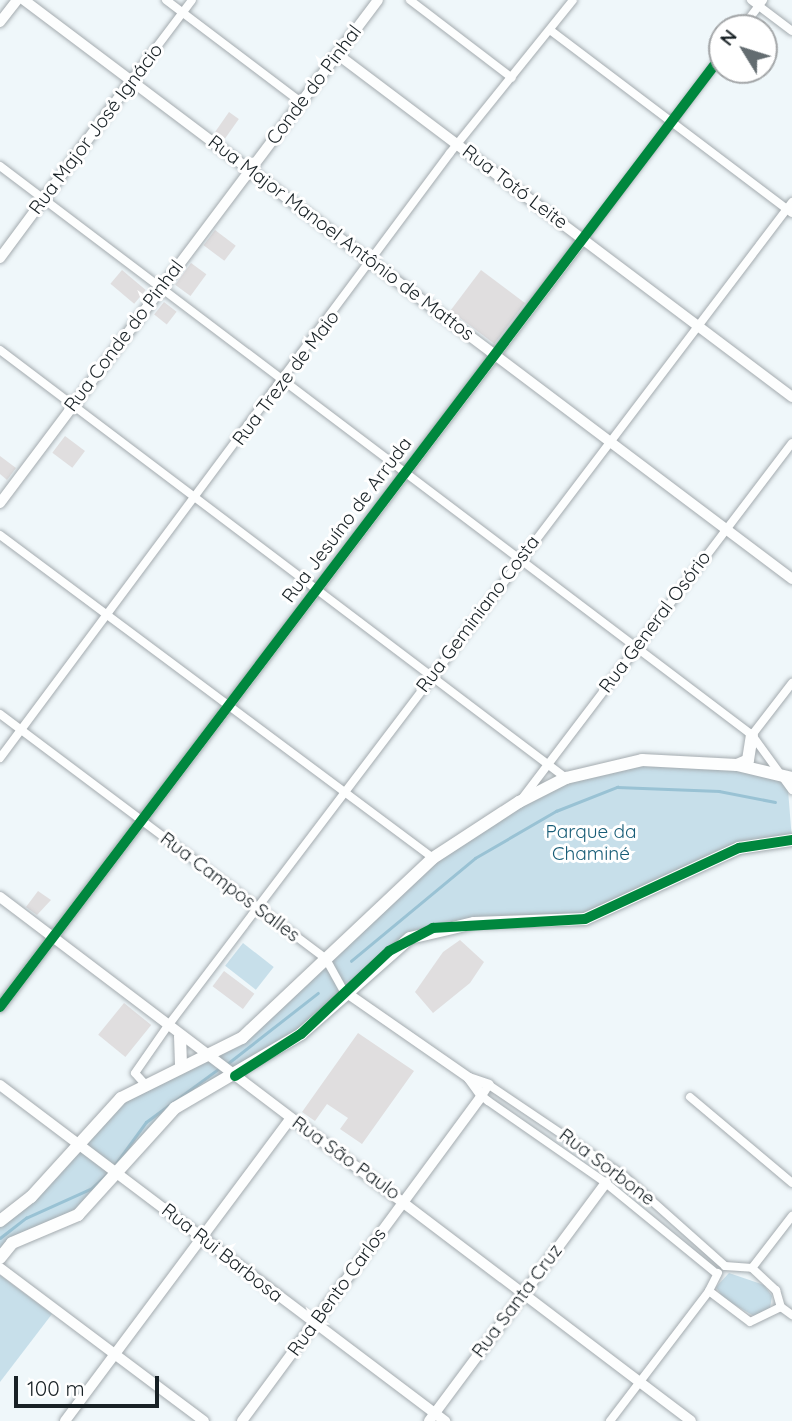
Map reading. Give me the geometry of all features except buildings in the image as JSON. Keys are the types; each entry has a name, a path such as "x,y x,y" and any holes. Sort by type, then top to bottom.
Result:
{"main road":[{"path":"737,765 748,760 752,735"},
{"path":"0,1221 31,1198 103,1113 144,1083 181,1066 211,1059 242,1038 433,858 519,802 566,778 642,761 737,765 789,778"},
{"path":"0,1258 12,1243 78,1215 119,1174 175,1108 301,1034 389,951 433,928 585,919 739,848 792,840"},
{"path":"180,1036 181,1066"}],"street":[{"path":"0,22 17,0"},
{"name":"Rua Major Manoel Antônio de Mattos","path":"24,0 792,579"},
{"path":"166,0 301,102"},
{"name":"Rua Major José Ignácio","path":"0,258 192,0"},
{"name":"Conde do Pinhal","path":"251,170 378,0"},
{"path":"410,0 512,78"},
{"name":"Rua Treze de Maio","path":"0,758 460,146 573,0"},
{"path":"758,2 792,31"},
{"path":"550,30 790,208"},
{"name":"Rua Totó Leite","path":"337,54 792,397"},
{"name":"Rua Jesuíno de Arruda","path":"0,1007 708,73"},
{"path":"0,166 404,476 752,735 789,778 792,790"},
{"name":"Rua Conde do Pinhal","path":"0,503 158,288 251,170"},
{"name":"Rua Geminiano Costa","path":"144,1083 135,1073 167,1027 518,560 790,208"},
{"path":"0,350 70,409 316,589 566,778"},
{"name":"Rua General Osório","path":"519,802 792,443"},
{"path":"0,535 433,858"},
{"path":"752,735 792,683"},
{"name":"Rua Campos Salles","path":"0,714 327,959"},
{"name":"Rua São Paulo","path":"0,897 167,1027 404,1201 691,1421"},
{"name":"Rua Sorbone","path":"327,959 344,991 470,1079 489,1085 624,1176 725,1266"},
{"name":"Rua Sorbone","path":"470,1079 482,1096 606,1183 717,1274"},
{"name":"Rua Rui Barbosa","path":"0,1085 203,1238 432,1417 445,1421"},
{"path":"482,1096 489,1085"},
{"name":"Rua Bento Carlos","path":"242,1421 482,1096"},
{"path":"690,1097 792,1182"},
{"path":"65,1421 291,1118"},
{"name":"Rua Santa Cruz","path":"432,1417 606,1183"},
{"path":"752,1268 792,1216"},
{"path":"667,1234 677,1221"},
{"path":"610,1421 725,1266 752,1268 776,1290 781,1307 792,1315"},
{"path":"0,1268 204,1421"},
{"path":"709,1291 750,1322 781,1307"}],"green space":[{"name":"Parque da Chaminé","path":"678,759 787,777 792,840 762,842 610,910 410,938 301,1034 175,1108 99,1198 12,1243 0,1258 0,1221 103,1113 242,1038 433,858 566,778"},
{"path":"243,943 274,967 256,990 225,966"},
{"path":"729,1273 764,1285 772,1296 770,1308 754,1316 723,1298 716,1287"},
{"path":"0,1275 52,1314 0,1382"}],"waterway":[{"path":"351,961 475,858 556,811 617,787 719,791 775,802"},
{"path":"227,1064 318,993"},
{"path":"114,1166 146,1122 221,1067"},
{"path":"0,1238 26,1218 92,1188 110,1171"}],"cycle path":[{"path":"0,1007 708,73"},
{"path":"235,1076 301,1034 389,951 433,928 585,919 739,848 792,840"}]}
